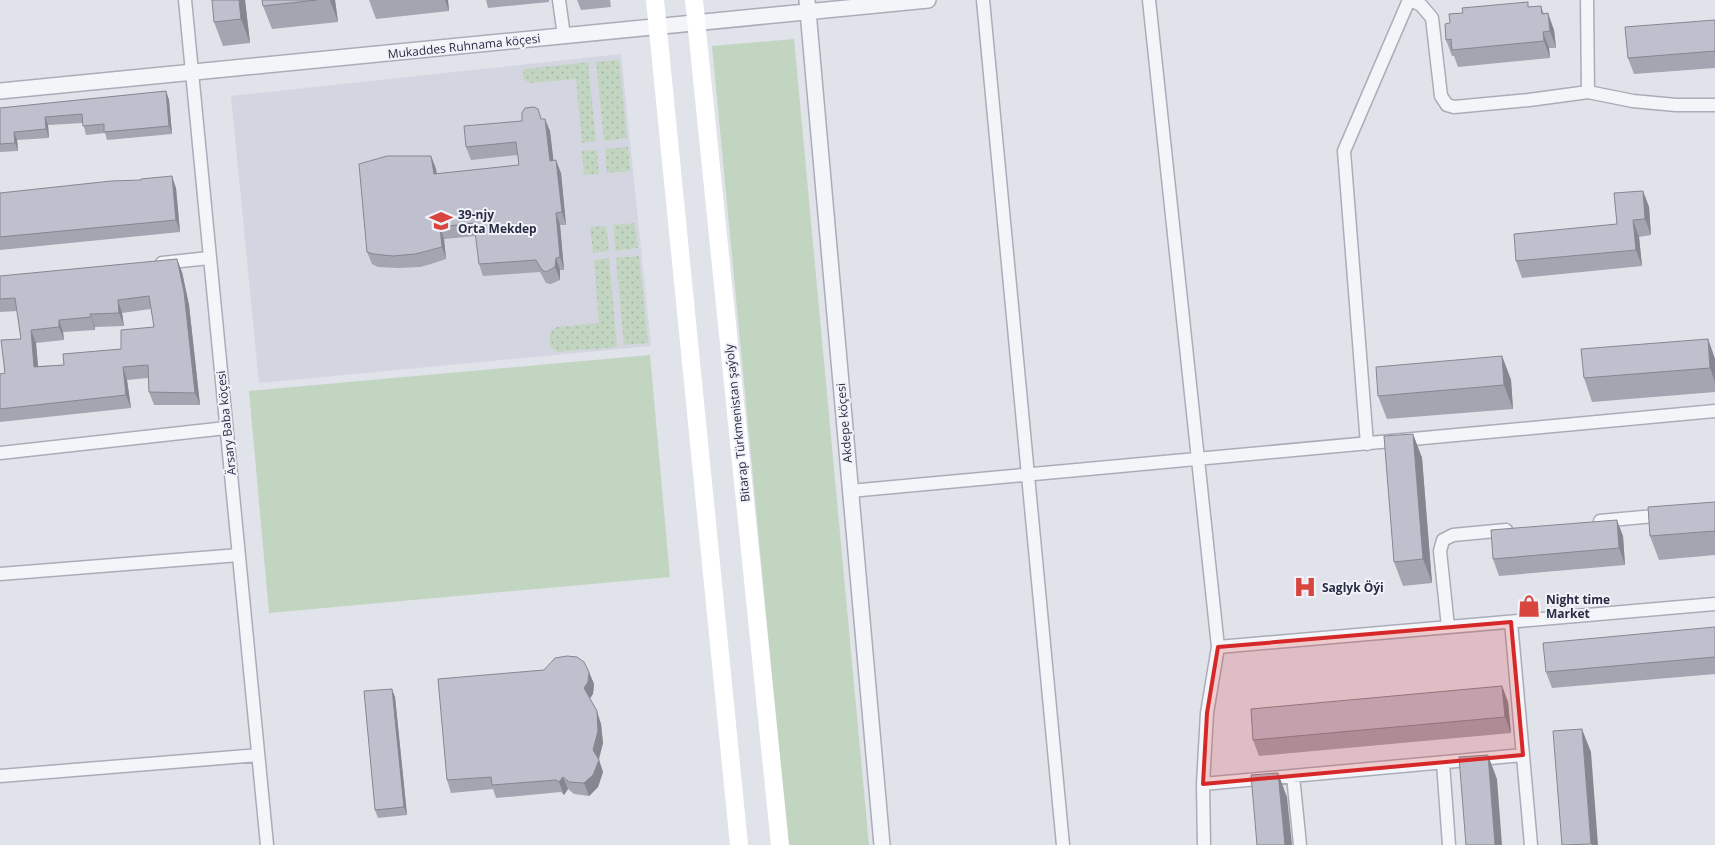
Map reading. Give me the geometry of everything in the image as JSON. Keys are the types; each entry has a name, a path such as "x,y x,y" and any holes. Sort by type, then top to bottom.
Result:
{"main road":[{"path":"654,0 739,845"},
{"name":"Bitarap Türkmenistan şaýoly","path":"694,0 780,845"}],"street":[{"name":"Ärsary Baba köçesi","path":"185,0 267,845"},
{"path":"559,0 564,36"},
{"name":"Mukaddes Ruhnama köçesi","path":"0,91 696,23 808,6 928,0"},
{"path":"983,0 1063,845"},
{"path":"1149,0 1218,647 1206,713 1203,784 1204,845"},
{"path":"1367,444 1344,151 1409,0 1421,5 1432,18 1441,96 1448,105 1454,107 1520,101 1588,92 1633,101 1676,105 1715,105"},
{"path":"1587,0 1588,92"},
{"name":"Akdepe köçesi","path":"808,6 882,845"},
{"path":"152,264 210,258"},
{"path":"850,491 1715,411"},
{"path":"0,453 226,428"},
{"path":"1589,522 1676,514"},
{"path":"1448,627 1440,551 1444,540 1453,535 1521,528"},
{"path":"0,574 239,555"},
{"path":"1218,647 1715,604"},
{"path":"1511,622 1531,845"},
{"path":"0,776 258,754"},
{"path":"1203,784 1523,755"},
{"path":"1443,763 1449,845"},
{"path":"1293,776 1300,845"}],"highlighted area":[{"path":"1511,622 1523,755 1203,784 1207,713 1218,647"}],"shaded area":[{"name":"39-njy Orta Mekdep","path":"621,54 651,346 259,383 231,96"}],"green space":[{"path":"794,39 869,845 788,845 712,46"},
{"path":"619,60 627,138 604,141 596,62"},
{"path":"588,62 596,141 582,143 576,79 530,83 523,79 523,71 525,69"},
{"path":"628,147 630,171 607,173 605,149"},
{"path":"597,150 599,174 584,175 582,151"},
{"path":"635,223 638,248 616,251 613,225"},
{"path":"606,226 609,251 593,253 590,227"},
{"path":"639,256 648,343 624,345 616,258"},
{"path":"609,258 617,347 557,352 552,348 550,342 552,330 557,327 599,323 594,260"},
{"path":"650,355 670,577 269,613 249,391"}],"building":[{"path":"212,0 239,0 241,19 214,22"},
{"path":"262,0 317,0 263,6"},
{"path":"1528,2 1528,7 1541,6 1542,14 1548,13 1550,31 1543,32 1544,41 1452,50 1451,39 1446,40 1445,24 1450,23 1449,14 1463,13 1462,8"},
{"path":"1715,20 1715,51 1628,58 1625,27"},
{"path":"166,91 169,126 104,132 104,124 83,126 82,114 45,117 46,129 14,132 15,143 0,144 0,108"},
{"path":"534,107 538,109 541,119 545,119 550,161 556,160 562,212 556,213 560,257 556,258 555,267 546,272 542,270 536,260 479,264 474,223 440,227 442,247 415,254 393,256 367,252 359,164 387,156 431,156 434,174 519,165 516,142 466,147 464,126 522,121 522,113 525,108"},
{"path":"172,176 176,220 0,237 0,193"},
{"path":"1643,191 1645,219 1633,220 1636,250 1516,261 1514,234 1617,224 1614,193"},
{"path":"177,259 184,292 195,393 149,392 148,365 123,367 126,395 0,409 0,374 5,373 1,340 21,339 15,298 0,299 0,276","holes":["149,296 154,327 121,330 121,349 63,354 64,365 34,367 31,330 59,327 59,320 91,317 90,314 119,313 118,300"]},
{"path":"1708,339 1710,368 1584,378 1581,349"},
{"path":"1502,356 1504,385 1378,396 1376,367"},
{"path":"1413,434 1423,559 1394,562 1384,436"},
{"path":"1715,502 1715,531 1650,536 1648,507"},
{"path":"1617,520 1619,548 1493,559 1491,530"},
{"path":"1715,627 1715,657 1546,672 1543,643"},
{"path":"577,657 584,662 589,672 588,682 584,688 597,711 598,731 593,750 599,760 593,775 584,783 569,782 563,777 559,782 556,780 492,785 491,777 447,780 438,679 544,670 555,658"},
{"path":"1502,686 1505,717 1253,740 1251,709"},
{"path":"392,689 404,807 375,810 364,691"},
{"path":"1582,729 1591,844 1562,845 1553,731"},
{"path":"1488,755 1495,845 1466,845 1459,757"},
{"path":"1278,773 1285,845 1257,845 1251,775"}],"place":[{"name":"39-njy Orta Mekdep","path":"441,221"},
{"name":"Saglyk Öýi","path":"1305,587"},
{"name":"Night time Market","path":"1529,606"}]}
